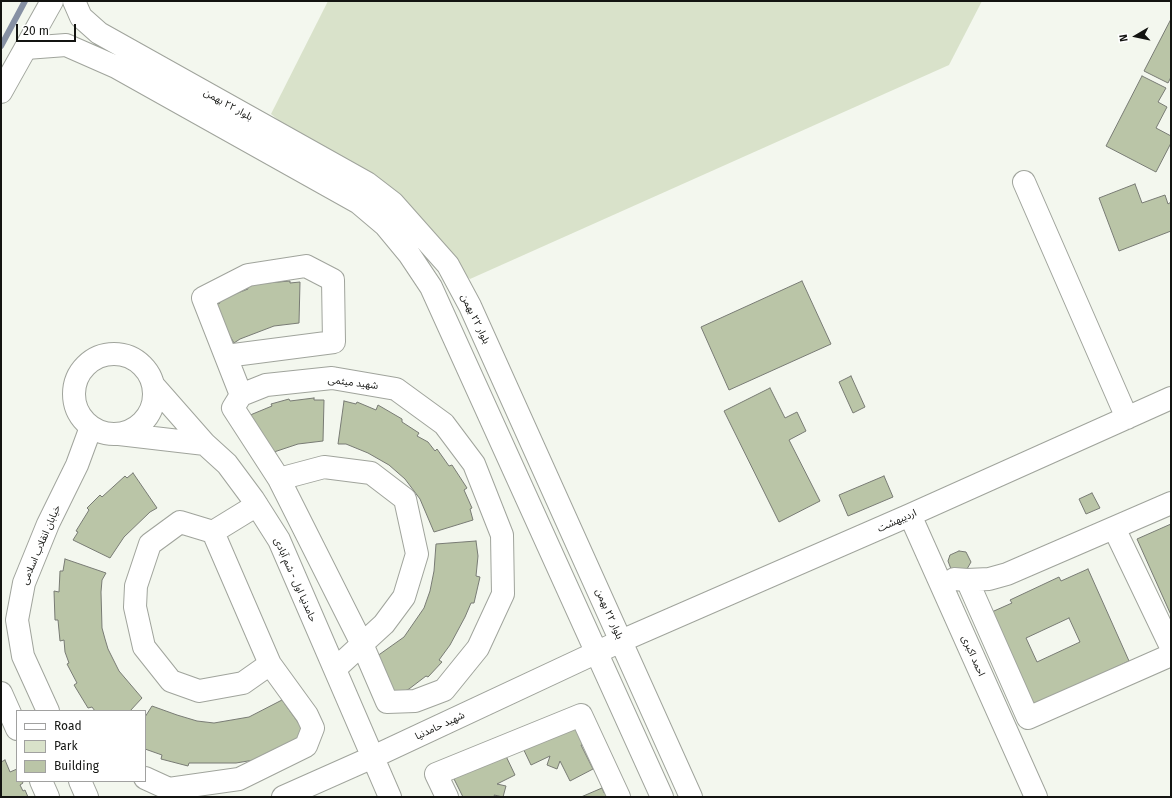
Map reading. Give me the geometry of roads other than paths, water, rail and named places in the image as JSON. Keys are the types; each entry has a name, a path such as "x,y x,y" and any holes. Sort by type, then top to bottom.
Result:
{"street":[{"path":"1,92 52,1"},
{"name":"بلوار ۲۲ بهمن","path":"74,1 81,17 99,32 367,183 393,203 448,265 470,306 691,797"},
{"path":"86,54 99,32"},
{"path":"26,48 66,45 116,67 359,203 385,225 409,254 431,287 662,797"},
{"path":"1024,182 1127,418"},
{"path":"226,356 334,342 333,280 306,266 248,275 203,298 226,356 242,396"},
{"path":"117,434 131,431 142,424 150,413 154,400 154,386 149,373 140,363 130,356 117,354 104,355 92,360 83,369 77,381 74,394 76,406 82,418 91,427 104,433 205,444"},
{"name":"شهید میثمی","path":"332,378 396,389 444,424 474,464 502,535 503,594 478,648 444,690 416,701 387,702 362,644 279,479 233,408 242,396 266,385 332,378"},
{"name":"حامدنیا اول - شم آبادی","path":"154,386 205,444 227,464 257,505 279,540 390,797"},
{"name":"اردیبهشت","path":"597,653 621,641 910,515 1171,398"},
{"name":"خیابان انقلاب اسلامی","path":"48,710 23,656 17,620 24,583 48,524 77,465 91,427"},
{"path":"279,479 324,467 370,472 405,499 417,554 404,598 384,624 335,670"},
{"path":"939,581 953,579 989,579 1007,574 1171,503"},
{"path":"257,505 213,532 180,522 150,544 136,586 135,607 144,646 171,681 199,691 243,683 270,664"},
{"name":"احمد اکبری","path":"910,515 1036,797"},
{"path":"1114,528 1171,647"},
{"path":"146,778 169,788 239,779 306,746 313,728 306,715 270,664 213,532"},
{"path":"966,580 1028,718 1171,655"},
{"name":"شهید حامدنیا","path":"283,797 597,653"},
{"path":"1,693 16,727"},
{"path":"447,797 436,774 581,715 619,797"},
{"path":"41,782 48,797"},
{"path":"80,782 87,797"}],"waterway":[{"path":"1,46 25,1"}]}
